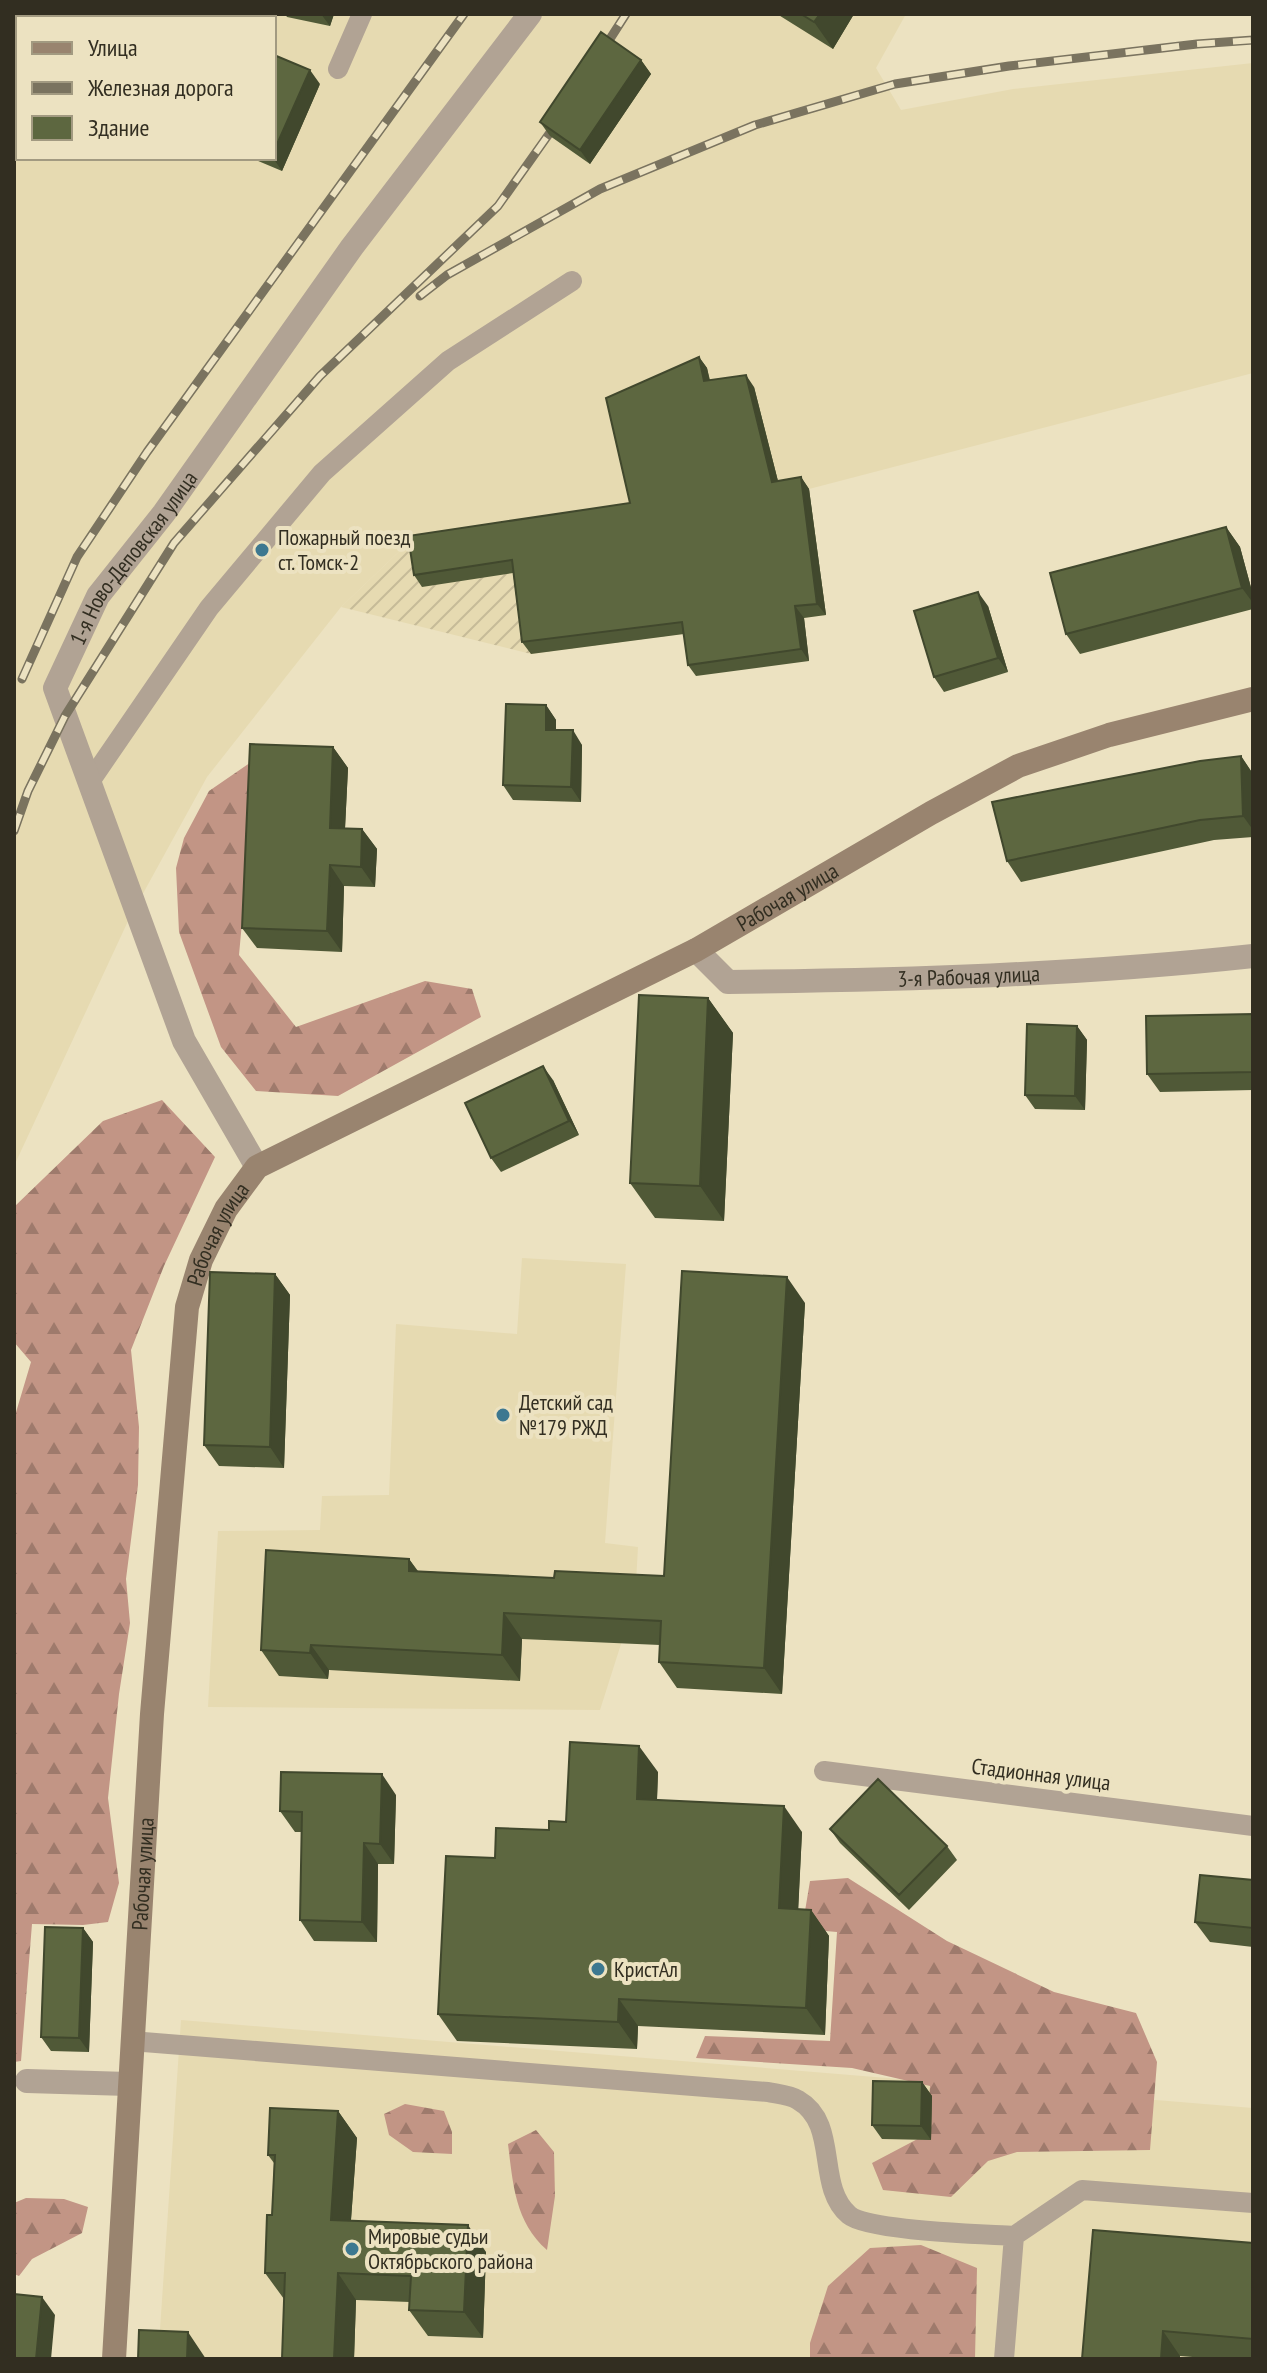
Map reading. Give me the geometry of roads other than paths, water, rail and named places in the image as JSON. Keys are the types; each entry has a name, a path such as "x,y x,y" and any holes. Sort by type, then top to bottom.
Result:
{"street":[{"name":"1-я Ново-Деповская улица","path":"257,1167 184,1041 55,688 98,596 164,513 352,247 530,14"},
{"name":"Рабочая улица","path":"114,2359 152,1714 187,1307 201,1260 226,1209 257,1167 696,950 1018,766 1109,735 1253,699"},
{"name":"3-я Рабочая улица","path":"696,950 728,982 947,978 1134,969 1253,956"},
{"path":"27,2081 128,2084"}],"lane":[{"path":"338,69 362,14"},
{"path":"89,783 209,608 322,473 448,361 572,281"},
{"name":"Стадионная улица","path":"824,1771 1253,1826"},
{"path":"131,2041 768,2092 798,2100 815,2117 823,2137 834,2194 850,2216 886,2227 1014,2236 1082,2190 1253,2203"},
{"path":"1004,2359 1014,2236"}],"railway":[{"path":"22,679 77,557 147,452 464,14"},
{"path":"599,56 626,14"},
{"path":"420,296 447,275 600,189 755,125 895,84 1009,66 1253,40"},
{"path":"14,831 28,791 65,716 174,543 320,376 498,206 561,117"}],"place":[{"name":"Пожарный поезд ст. Томск-2","path":"262,550"},
{"name":"Детский сад №179 РЖД","path":"503,1415"},
{"name":"КристАл","path":"598,1969"},
{"name":"Мировые судьи Октябрьского района","path":"352,2249"}]}
